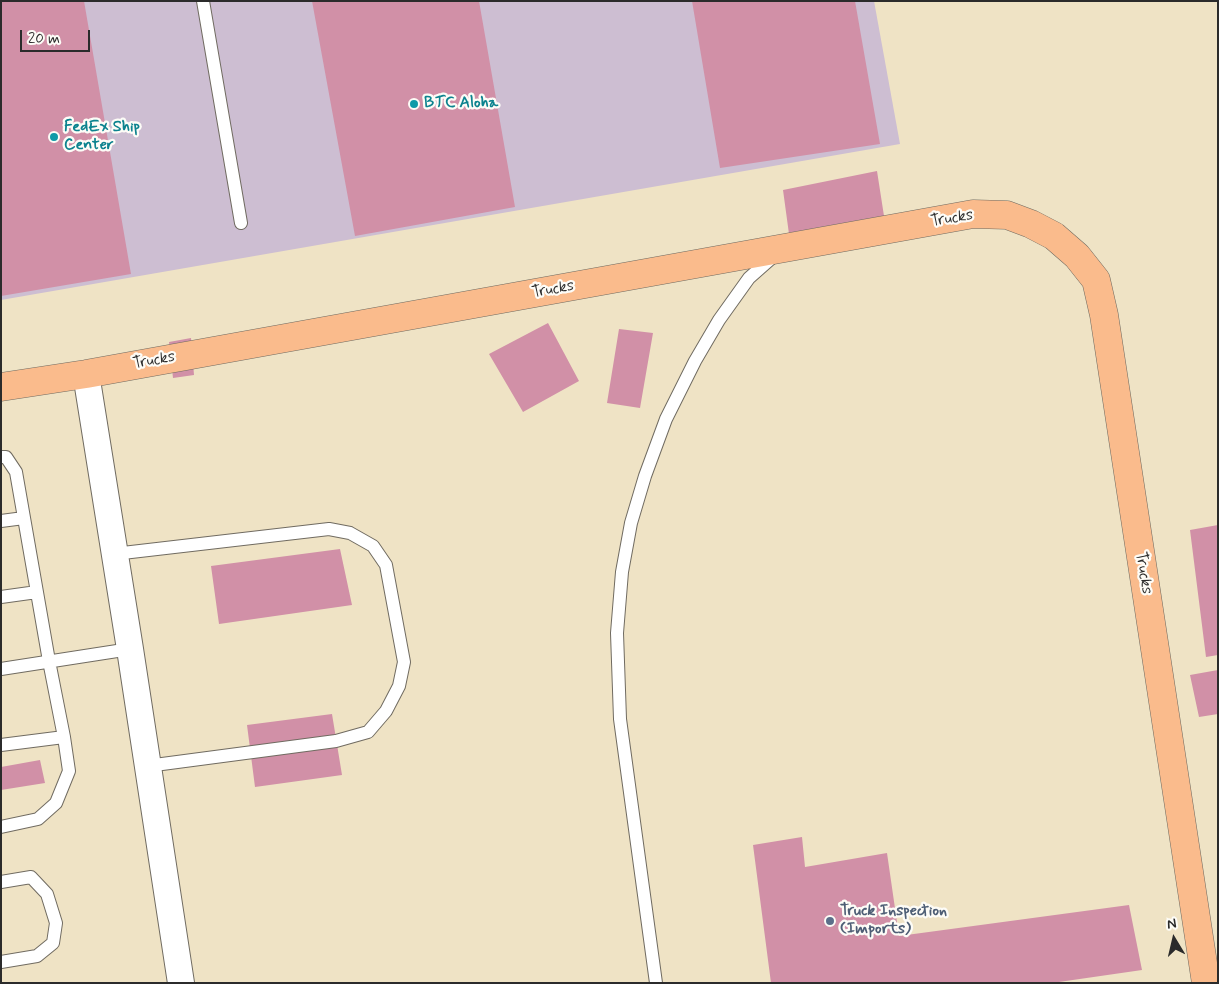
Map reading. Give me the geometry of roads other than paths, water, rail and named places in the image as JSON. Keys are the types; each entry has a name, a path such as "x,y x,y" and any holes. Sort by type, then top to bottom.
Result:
{"highway":[{"name":"Trucks","path":"1,387 86,374 973,214 1007,216 1032,224 1054,236 1077,256 1096,280 1104,315 1206,983"}],"street":[{"path":"86,374 181,983"}],"lane":[{"path":"203,1 241,223"},
{"path":"656,983 620,719 617,633 622,572 631,523 645,476 666,419 691,369 719,320 748,278 783,249"},
{"path":"1,457 6,457 16,472 69,771 56,803 38,819 1,827"},
{"path":"1,521 24,518"},
{"path":"114,554 329,529 350,533 373,546 386,565 404,662 399,686 386,711 368,732 336,741 147,766"},
{"path":"1,597 37,592"},
{"path":"1,669 130,649"},
{"path":"1,746 64,737"},
{"path":"1,882 31,877 47,894 56,923 53,943 37,956 1,962"}],"place":[{"name":"BTC Aloha","path":"414,104"},
{"name":"FedEx Ship Center","path":"54,137"},
{"name":"Truck Inspection (Imports)","path":"830,921"}]}
